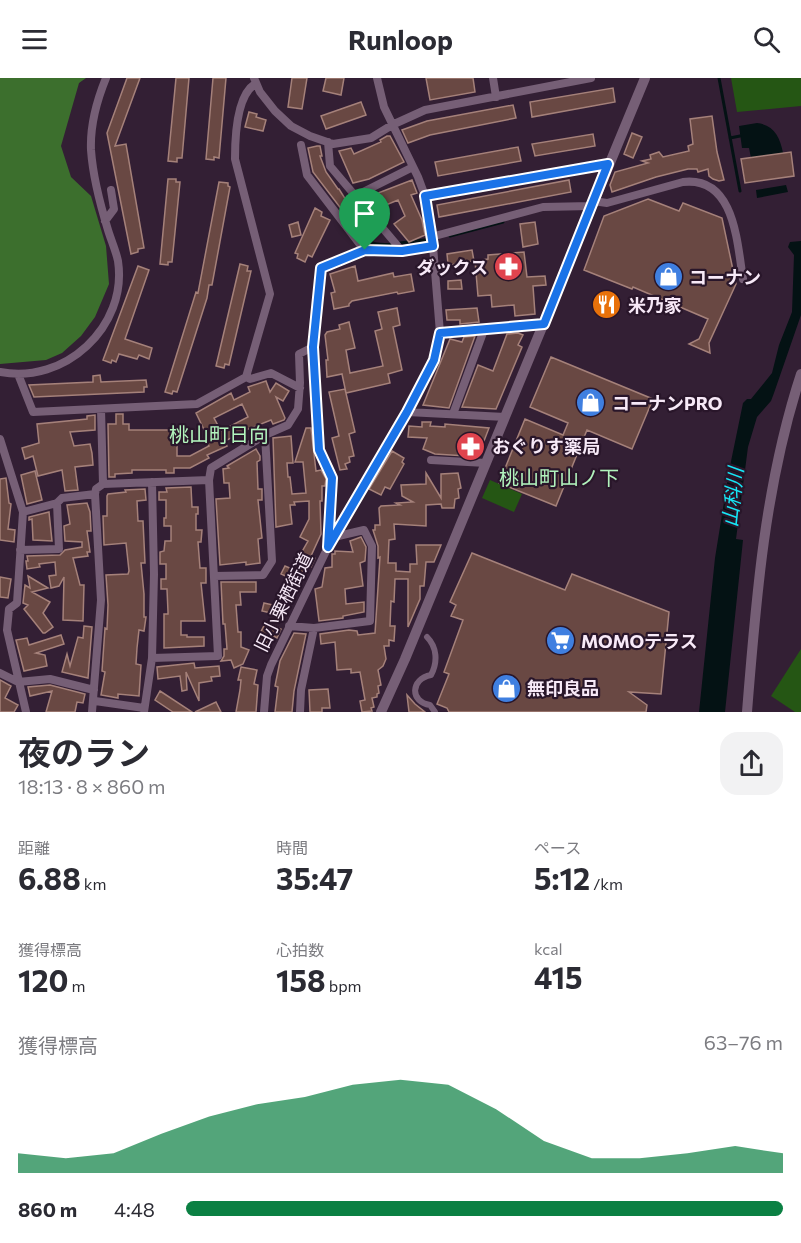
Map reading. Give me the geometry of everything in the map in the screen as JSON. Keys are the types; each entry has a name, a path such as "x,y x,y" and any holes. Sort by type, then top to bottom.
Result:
{"street":[{"path":"0,372 30,374 55,368 77,357 97,336 113,308 118,262 93,175 91,147 98,97 106,78"},
{"name":"旧小栗栖街道","path":"264,712 267,676 289,626 328,547 407,412 434,360 440,333 432,241 425,196 384,107 378,78"},
{"path":"493,78 496,97"},
{"path":"246,377 270,294 236,159 235,137 240,111 249,88 255,81 275,111 291,126 333,144 371,138 392,125 425,110 591,78"},
{"path":"381,712 645,78"},
{"path":"328,142 330,165 401,250"},
{"path":"301,145 307,175 365,250"},
{"path":"425,196 608,164"},
{"path":"355,196 413,167"},
{"path":"328,547 332,478 319,450 313,347 321,268 365,250 401,250 543,207 607,203 693,181 705,184 718,193 728,206 735,230 742,279"},
{"path":"105,221 114,209 111,190"},
{"path":"440,333 544,324"},
{"path":"453,414 484,330"},
{"path":"152,658 218,656 209,480 211,468 265,435 288,425 298,409 299,354 313,347"},
{"path":"18,374 33,412 197,404 246,377 250,379 271,373 300,388"},
{"path":"747,712 764,534 776,467 801,375"},
{"path":"101,409 103,484"},
{"path":"407,412 505,417"},
{"path":"214,576 263,575 272,561 265,435"},
{"path":"0,439 23,512 17,603 9,609 7,630 26,712"},
{"path":"431,460 486,463"},
{"path":"92,712 95,701 101,600 96,489 103,484 209,480"},
{"path":"95,701 144,710 152,658 154,574 152,482"},
{"path":"23,512 57,503 62,498 95,494"},
{"path":"20,550 59,549 57,503"},
{"path":"289,626 314,628 370,621 372,546 364,530 334,537"},
{"path":"0,607 9,609"},
{"path":"300,712 300,690 314,628"},
{"path":"427,637 434,648 436,666 430,675 422,676 417,680 415,690 418,698 424,704 430,705 435,712"},
{"path":"0,673 18,682 50,679 94,690"}],"green space":[{"path":"0,78 86,78 79,83 61,146 71,177 91,196 106,246 109,284 95,317 81,336 62,353 46,360 0,364"},
{"path":"731,78 801,78 801,106 737,112"},
{"path":"490,480 522,494 514,512 482,498"},
{"path":"801,649 801,712 795,712 771,696"}],"water":[{"path":"757,123 772,129 780,142 783,153 751,158 749,148 742,148 739,126"},
{"path":"786,185 788,192 757,198 756,190"},
{"name":"山科川","path":"801,241 801,315 771,401 757,417 748,447 736,539 743,540 725,712 699,712 715,558 743,403 751,399 772,373 779,345 792,312 794,255 788,247 790,242"}],"building":[{"path":"127,78 140,78 115,146 126,144 144,248 131,254 107,133"},
{"path":"176,78 189,78 182,158 177,158 177,162 168,161"},
{"path":"213,78 226,78 219,158 214,157 214,160 206,159"},
{"path":"292,78 307,78 302,109 288,107"},
{"path":"326,78 344,78 341,95 323,91"},
{"path":"426,78 473,78 475,92 430,100"},
{"path":"613,88 615,102 532,117 530,102"},
{"path":"361,102 366,115 326,129 321,116"},
{"path":"513,105 516,118 430,135 408,143 402,130 427,121"},
{"path":"249,112 266,120 263,131 245,127"},
{"path":"712,116 724,180 713,179 709,176 708,169 698,172 697,169 688,169 612,192 610,185 615,172 648,163 642,161 651,159 650,155 659,152 663,157 689,151 688,146 693,144 690,119"},
{"path":"632,133 642,137 633,158 624,154"},
{"path":"593,134 595,146 535,156 532,144"},
{"path":"390,136 404,162 369,179 353,183 339,151 351,148 354,154 381,142 380,140"},
{"path":"320,146 322,156 320,156 326,172 358,219 352,223 313,172 308,148"},
{"path":"518,147 521,161 438,176 435,162"},
{"path":"791,152 794,176 745,183 741,159"},
{"path":"168,179 176,179 176,182 180,182 172,262 168,262 168,265 160,264"},
{"path":"412,180 417,193 411,195 422,220 425,235 409,242 394,224 405,216 398,200 386,205 375,205 378,213 365,198"},
{"path":"569,180 571,192 439,217 437,205"},
{"path":"219,182 228,183 230,187 212,285 209,285 207,298 177,392 173,391 172,394 165,392 196,292 198,293"},
{"name":"コーナン","path":"648,199 679,211 683,203 722,218 736,284 709,343 710,353 689,344 699,339 708,319 633,287 632,289 584,270 604,216"},
{"path":"315,208 322,212 321,216 330,220 312,257 308,255 305,262 297,258 298,254 295,253"},
{"path":"298,222 301,235 292,237 289,225"},
{"path":"535,222 538,244 523,247 520,224"},
{"path":"472,250 474,261 448,264 447,254"},
{"path":"524,252 527,277 545,276 546,285 533,286 535,314 515,316 514,305 492,307 491,295 478,296 475,261 488,259 488,255"},
{"path":"240,264 248,266 247,271 251,271 229,365 225,364 224,368 216,366"},
{"path":"138,266 149,270 125,339 152,348 149,359 139,355 137,359 119,354 116,362 112,360 111,363 103,360"},
{"path":"355,266 358,281 393,273 394,277 411,274 414,291 352,301 349,306 334,309 331,293 335,292 330,274"},
{"path":"461,280 462,289 448,289 448,281"},
{"path":"397,308 400,325 393,327 402,370 388,374 390,383 346,393 342,374 327,377 326,360 328,360 325,335 327,332 340,329 339,325 349,322 355,348 346,350 350,373 383,366 375,331 382,329 378,312"},
{"path":"477,308 479,322 460,324 460,320 447,320 446,310"},
{"path":"507,334 523,335 518,345 522,347 496,409 462,407 478,365 493,371"},
{"path":"475,336 449,408 423,405 450,339 462,342 464,337"},
{"path":"551,357 653,399 632,449 587,430 556,506 499,483 525,419 563,435 568,423 530,407"},
{"path":"100,375 101,382 146,380 147,387 144,387 144,392 34,397 29,385 93,382 93,376"},
{"path":"266,381 270,392 276,383 289,391 283,401 276,397 284,420 273,424 271,420 246,430 225,441 227,446 207,455 209,458 190,468 174,468 174,473 166,473 166,470 132,470 132,473 115,474 115,477 109,477 108,424 116,424 116,414 123,414 123,424 129,424 129,430 177,430 177,456 190,456 209,446 206,441 209,440 196,413 231,393 234,400 250,392 248,387","holes":["242,404 248,417 221,431 214,418"]},
{"path":"345,389 355,432 349,434 354,456 349,457 350,462 345,464 347,469 340,470 332,438 339,436 329,392"},
{"path":"95,415 95,430 70,432 74,446 90,444 92,453 93,465 75,467 78,490 65,491 62,470 38,476 33,456 25,459 22,448 39,443 37,424 87,419 87,416"},
{"path":"422,422 431,422 430,426 445,427 445,424 489,428 484,441 477,440 476,450 466,450 466,456 435,454 423,449 427,438 408,437 409,426 422,427"},
{"path":"306,428 311,428 316,471 321,470 326,479 325,486 322,486 322,501 320,501 321,534 311,556 315,558 311,567 306,566 298,582 281,574 285,566 292,569 308,541 300,537 309,519 309,501 294,502 295,505 290,505 292,524 276,527 273,438 291,436 293,463 287,463 292,494 306,493 303,462 295,462"},
{"path":"256,449 260,456 257,462 258,489 262,489 262,500 258,500 262,538 258,539 260,563 220,565 216,499 230,498 229,483 224,483 223,469 229,468 227,466"},
{"path":"392,451 404,458 402,462 404,464 390,489 385,487 381,495 369,489"},
{"path":"35,471 42,500 27,504 21,475"},
{"path":"426,473 441,498 441,474 458,473 461,488 458,489 459,498 455,499 454,508 442,508 441,504 426,505 426,526 394,524 395,539 389,540 388,563 396,563 396,571 410,572 410,564 417,564 416,545 441,545 434,562 426,562 424,586 420,586 420,599 408,627 408,579 395,579 390,626 395,626 394,641 389,640 389,646 384,646 386,659 378,670 381,685 378,686 377,697 372,698 374,707 371,708 372,711 362,712 360,701 365,700 360,672 351,673 351,669 337,670 335,642 321,644 320,634 349,630 357,631 358,635 375,633 380,557 378,558 378,546 373,530 375,530 375,525 380,525 379,508 400,505 396,503 413,502 402,496 401,485 426,484"},
{"path":"6,478 11,504 8,529 15,530 14,542 0,540 0,479"},
{"path":"191,487 192,507 198,507 196,530 202,530 201,542 198,542 200,568 206,568 206,583 201,583 205,621 181,621 181,635 204,637 204,646 164,648 164,614 168,614 167,589 161,589 161,579 166,579 166,564 160,564 160,552 164,551 165,541 171,541 171,526 164,526 166,500 159,500 159,492 167,492 166,488"},
{"path":"145,489 146,500 137,501 138,521 143,521 145,563 141,563 144,617 146,617 144,631 139,630 137,648 136,664 141,665 139,696 118,694 118,698 101,695 105,672 102,671 108,605 106,575 128,574 129,571 126,543 104,545 103,516 107,516 108,494"},
{"path":"87,503 90,512 91,531 87,531 90,552 87,552 88,556 73,558 80,585 84,585 83,621 63,620 64,577 59,586 51,588 49,576 56,575 55,562 39,564 40,567 27,569 27,556 60,555 65,550 82,547 82,542 65,541 64,526 70,524 67,505"},
{"path":"49,512 52,541 33,540 32,519 29,520 29,517"},
{"path":"361,537 366,547 365,561 360,563 363,586 345,589 346,604 364,602 364,612 319,621 315,589 322,587 325,568 332,567 332,554 335,554 335,551 353,552 350,541"},
{"name":"MOMOテラス","path":"472,553 565,590 572,574 669,612 661,694 629,692 647,705 646,712 449,712 447,708 437,704 449,674 444,672 463,620 451,616 456,605 450,602"},
{"path":"28,576 48,588 32,592 50,602 43,613 53,627 45,633 24,609 28,605 23,603 25,585 30,588"},
{"path":"0,577 11,579 8,598 0,597"},
{"path":"221,582 256,582 256,592 240,592 241,605 236,605 241,647 249,650 243,664 234,668 231,660 221,661 224,649 227,649"},
{"path":"264,603 282,607 280,615 262,611"},
{"path":"266,622 281,629 277,638 270,634 266,643 257,639"},
{"path":"84,626 92,627 88,678 62,672 67,654 70,666 78,637 83,638"},
{"path":"294,633 306,634 292,712 275,712 278,687 275,686 280,661"},
{"path":"61,635 64,644 36,653 45,655 47,666 24,671 16,640 27,638 29,645"},
{"path":"194,663 195,668 219,666 220,676 211,677 212,681 199,683 199,701 186,672 187,690 182,691 180,676 158,679 157,667"},
{"path":"241,667 257,670 254,684 258,685 256,712 236,712"},
{"path":"0,680 11,686 5,698 18,705 14,712 0,712"},
{"path":"50,685 85,694 83,703 77,702 75,712 46,712 52,691 30,696 28,687"},
{"path":"328,689 330,708 322,708 322,712 310,712 309,690"},
{"path":"160,691 192,712 173,712 155,700"},
{"path":"407,695 415,704 425,712 409,712"},
{"path":"216,702 221,712 195,712"}],"waterway":[{"path":"719,78 740,191"},
{"path":"730,138 740,136"},
{"path":"347,220 366,240 377,244 393,244"},
{"path":"450,236 503,222"},
{"path":"400,243 432,239"}],"place":[{"name":"ダックス","path":"509,267"},
{"name":"コーナン","path":"668,277"},
{"name":"米乃家","path":"607,305"},
{"name":"コーナンPRO","path":"591,403"},
{"name":"おぐりす薬局","path":"471,446"},
{"name":"MOMOテラス","path":"560,641"},
{"name":"無印良品","path":"506,688"}],"district":[{"name":"桃山町日向","path":"219,434"},
{"name":"桃山町山ノ下","path":"559,477"}],"route":[{"path":"608,164 544,324 440,333 434,360 407,412 328,547 332,478 319,450 313,347 317,292 321,268 365,250 402,251 433,246 425,196 608,164"}]}
